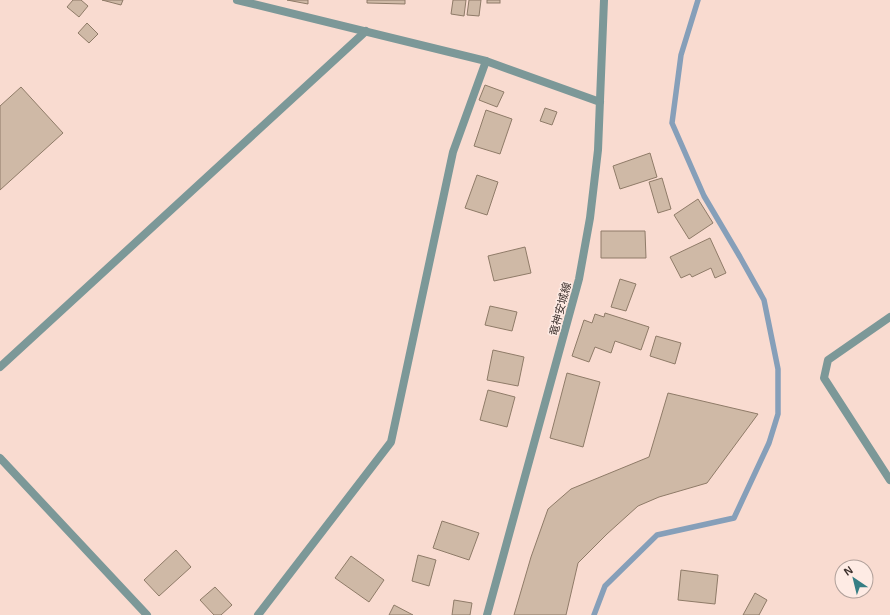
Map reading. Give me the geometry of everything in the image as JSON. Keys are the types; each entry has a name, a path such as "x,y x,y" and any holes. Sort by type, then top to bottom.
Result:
{"street":[{"path":"237,0 254,2 486,61 600,102"},
{"name":"竜神安城線","path":"486,615 579,279 590,218 598,150 604,0"},
{"path":"0,367 366,31"},
{"path":"258,615 392,442 453,152 486,61"},
{"path":"890,317 828,360 824,378 890,480"},
{"path":"0,458 147,615"}],"building":[{"path":"73,0 81,0 88,6 79,17 67,7"},
{"path":"102,0 123,0 121,5"},
{"path":"287,0 308,0 308,4"},
{"path":"367,0 405,0 405,4 367,3"},
{"path":"453,0 466,0 464,16 451,14"},
{"path":"469,0 481,0 479,16 467,15"},
{"path":"487,0 500,0 500,3 487,3"},
{"path":"87,23 98,34 89,43 78,33"},
{"path":"485,85 504,92 497,107 479,100"},
{"path":"21,87 63,133 0,190 0,106"},
{"path":"545,108 557,112 552,125 540,121"},
{"path":"486,110 512,119 500,154 474,146"},
{"path":"650,153 657,177 620,189 613,166"},
{"path":"477,175 498,182 487,215 465,208"},
{"path":"662,178 671,209 658,213 649,182"},
{"path":"698,199 713,223 689,239 674,215"},
{"path":"601,231 645,231 646,258 601,258"},
{"path":"710,238 726,273 715,278 711,268 692,277 690,274 681,278 670,257"},
{"path":"525,247 531,273 494,281 488,256"},
{"path":"620,279 636,284 626,311 611,307"},
{"path":"490,306 517,312 512,331 485,325"},
{"path":"605,313 649,327 641,350 615,341 611,353 595,347 589,362 572,356 584,320 592,323 595,314 604,317"},
{"path":"656,336 681,343 675,364 650,356"},
{"path":"493,350 524,357 518,386 487,380"},
{"path":"567,373 600,382 583,447 550,438"},
{"path":"488,390 515,397 507,427 480,420"},
{"path":"668,393 758,414 707,483 659,497 638,506 578,563 566,615 514,615 531,557 548,509 571,489 649,457"},
{"path":"442,521 479,533 469,560 433,548"},
{"path":"176,550 191,567 159,596 144,580"},
{"path":"418,555 436,560 429,586 412,581"},
{"path":"351,556 384,580 369,602 335,578"},
{"path":"681,570 718,575 715,604 678,600"},
{"path":"215,587 232,605 221,615 214,615 200,600"},
{"path":"755,593 767,600 759,615 743,615"},
{"path":"454,600 472,603 470,615 452,615"},
{"path":"394,605 413,615 389,615"}],"waterway":[{"path":"594,615 605,586 657,535 734,518 769,443 778,414 778,369 764,300 704,196 672,123 681,55 698,0"}]}
